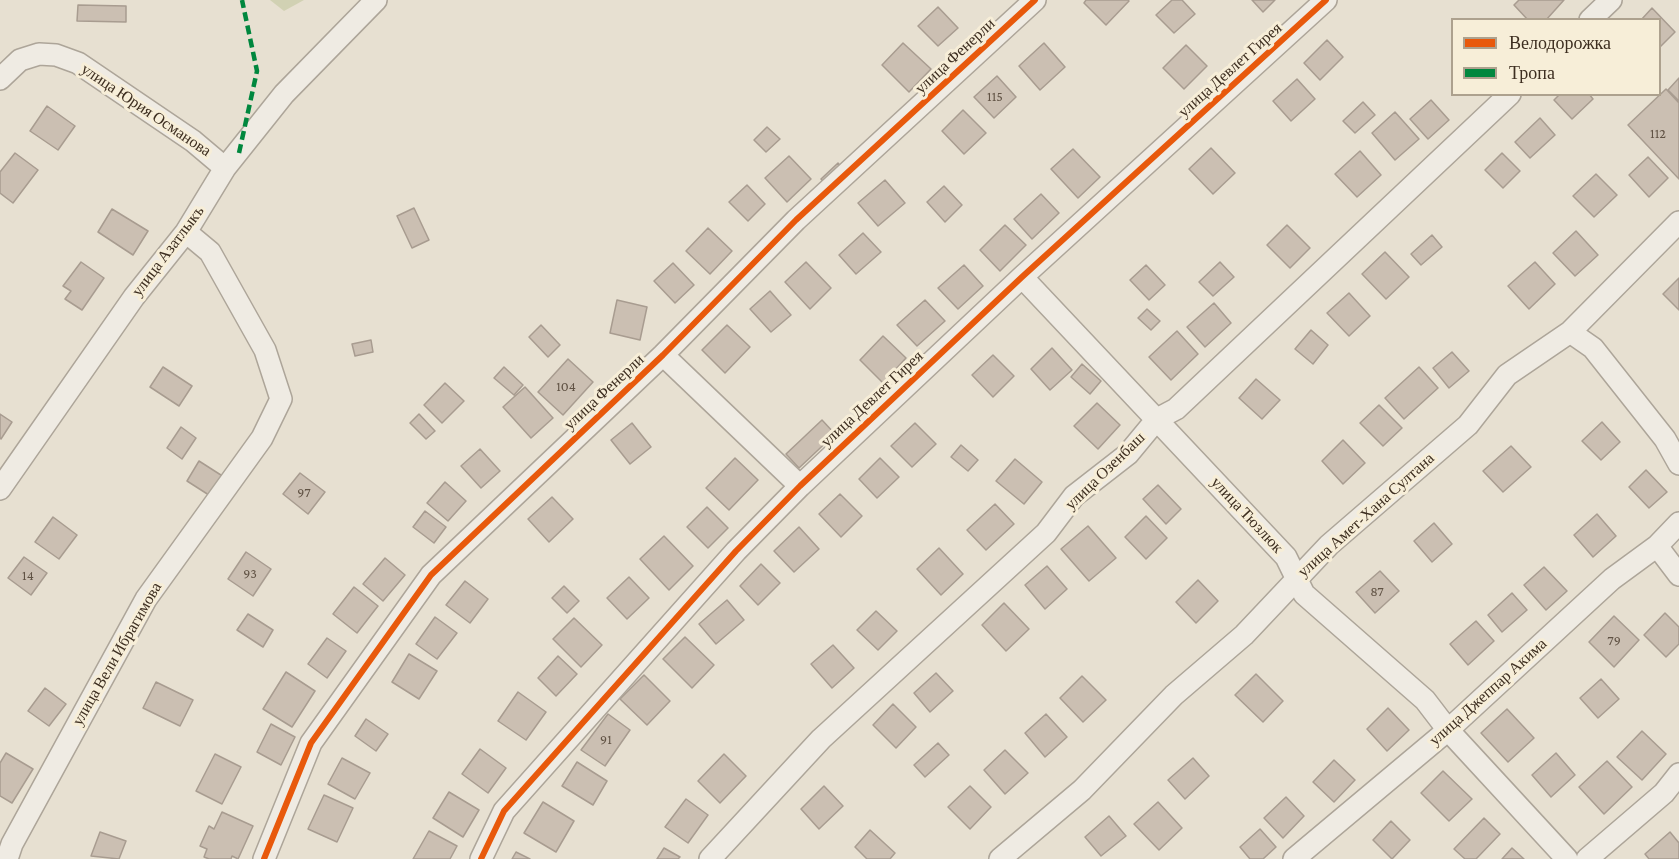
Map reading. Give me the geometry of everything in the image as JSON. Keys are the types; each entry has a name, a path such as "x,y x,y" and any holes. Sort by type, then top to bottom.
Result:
{"street":[{"name":"улица Азатлыкъ","path":"0,489 134,297 186,232 225,168 284,94 376,0"},
{"name":"улица Фенерли","path":"264,859 311,742 431,575 663,355 796,220 1035,0"},
{"name":"улица Девлет Гирея","path":"481,859 504,811 728,560 800,486 1022,277 1326,0"},
{"path":"1592,18 1611,0"},
{"name":"улица Юрия Османова","path":"0,79 20,60 39,54 56,55 78,63 217,158 225,168"},
{"name":"улица Озенбаш","path":"710,859 821,740 1046,533 1074,496 1128,453 1157,419 1176,409 1508,96"},
{"name":"улица Амет-Хана Султана","path":"1000,859 1082,790 1173,695 1244,635 1329,545 1467,425 1507,375 1570,332 1679,222"},
{"name":"улица Вели Ибрагимова","path":"7,859 12,844 146,599 262,438 280,399 265,350 210,252 186,232"},
{"name":"улица Тюзлюк","path":"1022,277 1286,557 1304,594 1425,700 1448,730 1567,859"},
{"path":"1570,332 1593,348 1665,439 1679,464"},
{"path":"663,355 800,486"},
{"name":"улица Джеппар Акима","path":"1294,859 1448,730 1612,579 1657,546 1679,523"},
{"path":"1657,546 1679,575"},
{"path":"1587,859 1664,793 1679,774"}],"green space":[{"path":"270,0 304,0 284,11"}],"building":[{"path":"1086,0 1129,1 1106,25 1084,3"},
{"path":"1172,0 1182,0 1195,14 1174,33 1156,15"},
{"path":"1252,0 1275,0 1263,12"},
{"path":"1519,0 1564,0 1548,18 1526,18 1514,5"},
{"path":"78,5 126,6 126,22 77,21"},
{"path":"938,7 958,28 938,46 918,26"},
{"path":"1652,8 1675,32 1661,46 1661,18 1643,18"},
{"path":"1327,40 1343,57 1320,80 1304,63"},
{"path":"903,43 931,69 909,92 882,65"},
{"path":"1044,43 1065,67 1040,90 1019,66"},
{"path":"1186,45 1207,66 1184,89 1163,68"},
{"path":"997,76 1016,97 994,118 974,97"},
{"path":"1679,78 1679,101 1668,90"},
{"path":"1297,79 1315,99 1291,121 1273,101"},
{"path":"1666,89 1679,103 1679,179 1628,125"},
{"path":"1558,96 1591,96 1593,99 1572,119 1554,100"},
{"path":"1431,100 1449,120 1428,139 1410,119"},
{"path":"1363,102 1375,115 1355,133 1343,121"},
{"path":"47,106 75,126 58,150 30,131"},
{"path":"963,110 986,133 964,154 942,131"},
{"path":"1395,112 1419,139 1395,160 1372,133"},
{"path":"1540,118 1555,135 1530,158 1515,142"},
{"path":"767,127 780,139 766,152 754,140"},
{"path":"1211,148 1235,173 1213,194 1189,169"},
{"path":"1073,149 1100,177 1078,198 1051,169"},
{"path":"1360,151 1381,175 1357,197 1335,174"},
{"path":"15,153 38,170 13,203 0,193 0,172"},
{"path":"1502,153 1520,171 1503,188 1485,170"},
{"path":"789,156 811,179 787,202 765,178"},
{"path":"1648,157 1668,178 1649,197 1629,175"},
{"path":"838,163 844,170 827,186 821,179"},
{"path":"1596,174 1617,195 1594,217 1573,196"},
{"path":"885,180 905,203 878,226 858,203"},
{"path":"747,185 765,204 748,221 729,202"},
{"path":"944,186 962,205 945,222 927,202"},
{"path":"1041,194 1059,213 1032,239 1014,219"},
{"path":"414,208 429,240 412,248 397,216"},
{"path":"112,209 148,231 133,255 98,232"},
{"path":"1005,225 1026,245 1000,271 980,250"},
{"path":"1287,225 1310,248 1290,268 1267,245"},
{"path":"708,228 732,251 710,274 686,251"},
{"path":"1576,231 1598,255 1575,276 1553,253"},
{"path":"863,233 881,252 856,274 839,255"},
{"path":"1432,235 1442,247 1421,265 1411,254"},
{"path":"1385,252 1409,277 1386,299 1362,274"},
{"path":"81,262 104,278 82,310 65,299 71,291 63,286"},
{"path":"806,262 831,288 810,309 785,282"},
{"path":"1220,262 1234,277 1213,296 1199,282"},
{"path":"1535,262 1555,284 1529,309 1508,286"},
{"path":"673,263 694,285 675,303 654,281"},
{"path":"964,265 983,286 958,309 938,288"},
{"path":"1146,265 1165,285 1149,300 1130,280"},
{"path":"1679,278 1679,310 1663,294"},
{"path":"770,291 791,315 771,332 750,309"},
{"path":"1349,293 1370,316 1349,336 1327,313"},
{"path":"617,300 647,307 640,340 610,333"},
{"path":"925,300 945,321 917,346 897,325"},
{"path":"1214,303 1231,323 1205,347 1187,327"},
{"path":"1147,309 1160,321 1151,330 1138,318"},
{"path":"541,325 560,345 548,357 529,337"},
{"path":"727,325 750,347 725,373 702,350"},
{"path":"1311,330 1328,345 1313,364 1295,349"},
{"path":"1177,331 1198,354 1171,380 1149,357"},
{"path":"883,336 906,358 883,383 860,360"},
{"path":"371,340 373,352 355,356 352,344"},
{"path":"1052,348 1072,370 1050,390 1031,369"},
{"path":"1452,352 1469,371 1449,388 1433,368"},
{"path":"993,355 1014,376 993,397 972,375"},
{"path":"568,359 593,382 563,415 538,392"},
{"path":"1082,364 1101,381 1090,394 1071,377"},
{"path":"163,367 192,386 179,406 150,387"},
{"path":"504,367 523,385 514,395 494,378"},
{"path":"1419,367 1438,388 1404,419 1385,398"},
{"path":"1256,379 1280,400 1262,419 1239,398"},
{"path":"445,383 464,401 442,423 424,405"},
{"path":"525,387 553,418 531,438 503,407"},
{"path":"1097,403 1120,425 1098,449 1074,426"},
{"path":"1379,405 1402,428 1383,446 1360,423"},
{"path":"0,414 12,422 1,439 0,438"},
{"path":"419,414 435,431 426,439 410,423"},
{"path":"822,420 835,434 799,468 786,454"},
{"path":"1602,422 1620,442 1601,460 1582,441"},
{"path":"632,423 651,447 630,464 611,440"},
{"path":"915,423 936,444 912,467 891,446"},
{"path":"181,427 196,438 182,459 167,448"},
{"path":"1343,440 1365,463 1343,484 1322,461"},
{"path":"961,445 978,460 968,471 951,457"},
{"path":"1511,446 1531,467 1503,492 1483,471"},
{"path":"480,449 500,471 481,488 461,466"},
{"path":"735,458 758,480 729,510 706,488"},
{"path":"880,458 899,477 877,498 859,479"},
{"path":"1015,459 1042,482 1024,504 996,481"},
{"path":"199,461 224,477 212,497 187,481"},
{"path":"1646,470 1667,492 1649,508 1629,487"},
{"path":"300,473 325,492 308,514 283,494"},
{"path":"445,482 466,501 448,521 427,503"},
{"path":"1158,485 1181,509 1166,524 1143,499"},
{"path":"840,494 862,516 841,537 819,514"},
{"path":"552,497 573,519 549,542 528,519"},
{"path":"995,504 1014,524 986,550 967,530"},
{"path":"707,507 728,528 708,548 687,527"},
{"path":"425,511 446,527 434,543 413,527"},
{"path":"1597,514 1616,536 1593,557 1574,535"},
{"path":"1146,516 1167,538 1146,559 1125,537"},
{"path":"53,517 77,535 59,559 35,542"},
{"path":"1434,523 1452,544 1432,562 1414,541"},
{"path":"1088,526 1116,558 1089,581 1061,549"},
{"path":"799,527 819,549 794,572 774,551"},
{"path":"664,536 693,566 669,590 640,559"},
{"path":"939,548 963,574 941,595 917,569"},
{"path":"246,552 271,569 253,596 228,579"},
{"path":"24,557 47,573 31,595 8,578"},
{"path":"385,558 405,575 383,601 363,584"},
{"path":"761,564 780,583 758,605 740,586"},
{"path":"1047,566 1067,589 1045,609 1025,585"},
{"path":"1544,567 1567,591 1546,610 1524,585"},
{"path":"1380,571 1399,591 1375,613 1356,592"},
{"path":"629,577 649,598 627,619 607,598"},
{"path":"1198,580 1218,601 1196,623 1176,602"},
{"path":"465,581 488,599 470,623 446,605"},
{"path":"564,586 579,601 567,613 552,598"},
{"path":"354,587 378,606 357,633 333,614"},
{"path":"1512,593 1527,610 1502,632 1488,615"},
{"path":"727,600 744,620 716,644 699,624"},
{"path":"1004,603 1029,629 1006,651 982,625"},
{"path":"876,611 897,631 878,650 857,630"},
{"path":"1665,613 1679,627 1679,644 1666,657 1644,635"},
{"path":"248,614 273,630 263,647 237,630"},
{"path":"1614,616 1639,640 1614,667 1589,642"},
{"path":"435,617 457,633 437,659 416,644"},
{"path":"574,618 602,645 581,667 553,639"},
{"path":"1476,621 1494,641 1468,665 1450,644"},
{"path":"685,637 714,665 692,688 663,659"},
{"path":"327,638 346,651 327,678 308,664"},
{"path":"833,645 854,668 832,688 811,664"},
{"path":"409,654 437,671 419,699 392,682"},
{"path":"558,656 577,674 556,696 538,678"},
{"path":"286,672 315,691 292,727 263,709"},
{"path":"936,673 953,691 930,712 914,693"},
{"path":"1256,674 1283,701 1263,722 1235,695"},
{"path":"644,675 670,701 647,725 620,699"},
{"path":"1082,676 1106,700 1083,722 1060,698"},
{"path":"1601,679 1619,699 1598,718 1580,698"},
{"path":"156,682 193,700 180,726 143,708"},
{"path":"45,688 66,704 49,726 28,711"},
{"path":"518,692 546,712 526,740 498,721"},
{"path":"893,704 916,727 896,748 873,725"},
{"path":"1388,708 1409,730 1387,751 1367,729"},
{"path":"1507,709 1534,738 1508,762 1481,733"},
{"path":"608,714 630,730 605,766 581,750"},
{"path":"1046,714 1067,737 1045,757 1025,733"},
{"path":"366,719 388,734 376,751 355,736"},
{"path":"271,724 295,737 281,765 257,752"},
{"path":"1642,731 1666,754 1642,780 1617,757"},
{"path":"938,743 949,755 925,777 914,765"},
{"path":"480,749 506,768 488,793 462,774"},
{"path":"1005,750 1028,773 1005,794 984,770"},
{"path":"6,753 33,769 12,803 0,796 0,763"},
{"path":"1556,753 1575,775 1551,797 1532,775"},
{"path":"215,754 241,767 222,804 196,791"},
{"path":"724,754 746,776 720,803 698,781"},
{"path":"342,758 370,773 355,799 328,784"},
{"path":"1193,758 1209,776 1185,799 1168,780"},
{"path":"1334,760 1355,780 1334,802 1313,782"},
{"path":"1607,761 1632,787 1604,814 1579,787"},
{"path":"577,762 607,781 593,805 562,786"},
{"path":"1443,771 1472,799 1449,821 1421,793"},
{"path":"824,786 843,806 819,829 801,809"},
{"path":"970,786 991,807 970,829 948,807"},
{"path":"449,792 479,810 463,837 433,818"},
{"path":"324,795 353,808 337,842 308,829"},
{"path":"1286,797 1304,816 1283,838 1264,818"},
{"path":"686,799 708,815 688,843 665,827"},
{"path":"543,802 574,821 556,852 524,833"},
{"path":"1158,802 1182,828 1159,850 1134,824"},
{"path":"222,812 253,826 238,859 232,856 231,859 209,859 204,857 207,849 200,846 209,826 214,829"},
{"path":"1109,816 1126,836 1101,856 1085,837"},
{"path":"1484,818 1500,834 1476,859 1465,859 1454,849"},
{"path":"1391,821 1410,840 1392,859 1373,840"},
{"path":"1260,829 1276,847 1263,859 1250,859 1240,847"},
{"path":"870,830 895,853 890,859 867,859 855,847"},
{"path":"429,831 457,846 450,859 413,859"},
{"path":"100,832 126,841 119,859 91,856"},
{"path":"1670,832 1679,843 1679,859 1649,859 1645,854"},
{"path":"664,848 680,857 678,859 657,859"},
{"path":"1512,848 1524,859 1502,859"},
{"path":"516,852 530,859 512,859"}],"marked path":[{"path":"239,153 257,71 242,0"}],"cycle path":[{"path":"264,859 311,743 431,575 663,355 796,220 1035,0"},
{"path":"481,859 504,811 736,551 800,486 1022,277 1326,0"}]}
